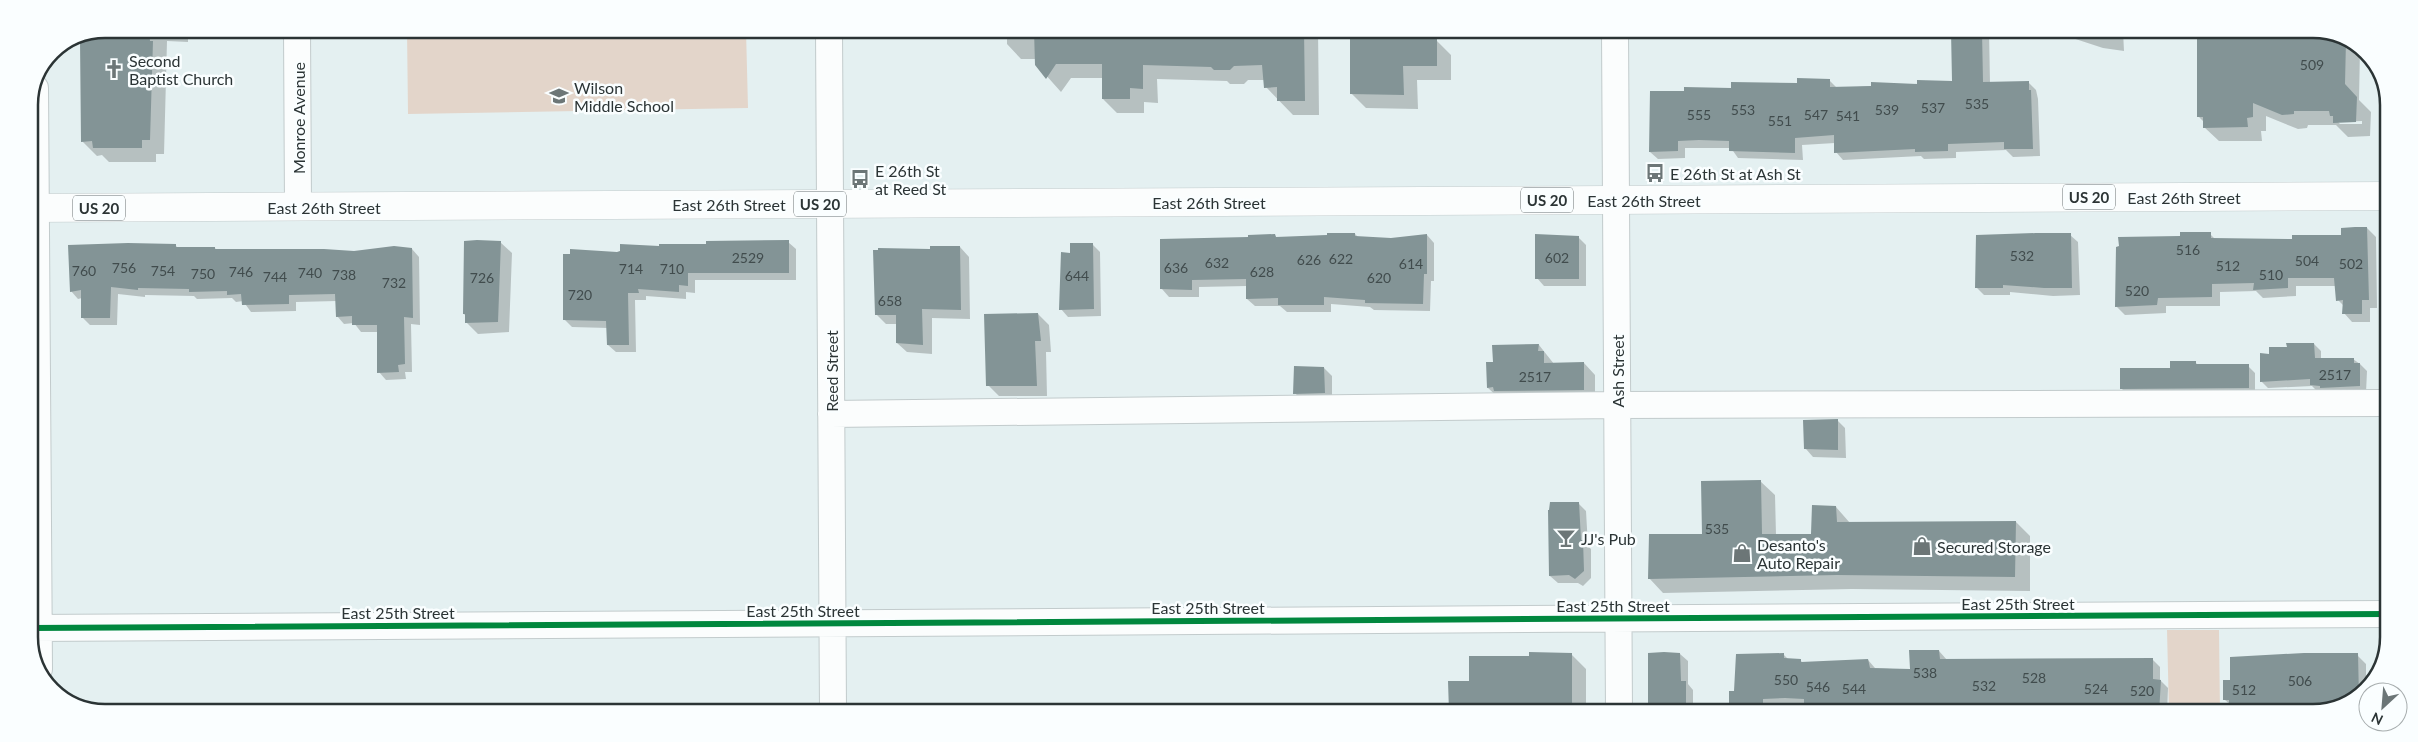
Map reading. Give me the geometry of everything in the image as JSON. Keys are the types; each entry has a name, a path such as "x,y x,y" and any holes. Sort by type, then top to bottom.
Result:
{"main road":[{"name":"East 26th Street","path":"38,208 2380,196"}],"street":[{"name":"Monroe Avenue","path":"297,38 298,206"},
{"name":"Reed Street","path":"829,38 833,704"},
{"name":"Ash Street","path":"1615,38 1619,704"},
{"path":"831,414 1617,405 2380,403"},
{"name":"East 25th Street","path":"38,628 2380,614"}],"shaded area":[{"path":"407,38 746,38 748,108 408,114"},
{"path":"2167,630 2219,630 2220,704 2169,704"}],"building":[{"path":"104,38 150,38 150,41 153,41 150,140 142,140 142,148 93,148 92,141 81,142 80,43"},
{"path":"1034,38 1304,38 1305,101 1277,101 1277,87 1264,88 1262,65 1234,66 1230,70 1214,70 1211,67 1143,65 1143,89 1130,88 1130,99 1102,99 1102,64 1056,64 1046,79 1035,65"},
{"path":"1350,38 1437,39 1437,66 1403,66 1404,95 1350,94"},
{"path":"1951,38 1982,38 1983,82 2029,81 2033,149 2004,149 2004,142 1948,144 1948,151 1915,152 1915,149 1834,153 1834,135 1795,138 1795,153 1729,151 1729,141 1699,140 1678,141 1678,151 1649,152 1650,91 1684,91 1684,87 1731,88 1731,82 1797,83 1797,78 1830,79 1830,87 1871,86 1871,82 1917,84 1917,80 1952,81"},
{"path":"2197,38 2323,38 2346,46 2345,84 2357,97 2356,122 2333,123 2333,116 2330,116 2329,111 2294,111 2294,114 2282,115 2253,103 2253,117 2247,118 2248,127 2203,128 2203,117 2197,117"},
{"path":"2367,227 2369,300 2362,300 2362,314 2342,314 2343,300 2336,301 2334,278 2288,278 2288,288 2253,290 2254,283 2212,284 2212,297 2158,298 2157,305 2115,307 2116,247 2119,246 2118,237 2180,236 2180,232 2211,232 2211,238 2292,239 2292,235 2341,235 2341,228"},
{"path":"1327,233 1355,233 1355,236 1391,238 1427,234 1427,274 1424,274 1423,304 1365,303 1365,300 1324,297 1324,305 1278,305 1278,298 1246,299 1246,279 1192,280 1192,290 1160,289 1160,239 1248,237 1248,235 1275,234 1276,237 1327,235"},
{"path":"2071,233 2072,288 2003,285 2003,288 1975,288 1976,235"},
{"path":"1535,234 1579,236 1579,279 1535,279"},
{"path":"789,240 789,273 688,273 688,286 679,285 679,292 638,289 639,293 628,293 629,345 607,345 606,321 563,320 563,254 570,254 570,249 617,252 620,251 620,244 659,246 659,244 706,244 706,241"},
{"path":"464,241 501,241 498,322 465,323 465,314 463,314"},
{"path":"1070,243 1093,243 1094,309 1059,310 1061,252 1070,253"},
{"path":"176,244 176,247 215,247 215,249 324,249 354,251 394,246 412,248 413,318 404,317 405,364 398,365 399,372 377,373 377,325 352,325 352,316 336,317 335,294 289,295 289,304 242,305 241,294 227,295 227,291 189,292 189,289 138,288 138,290 111,287 110,318 81,318 81,290 70,292 68,245"},
{"path":"930,246 960,246 961,310 922,309 923,345 896,343 896,315 875,315 873,250 878,250 878,248 930,249"},
{"path":"1038,313 1041,341 1035,341 1037,386 986,386 984,314"},
{"path":"2286,343 2314,343 2315,358 2354,358 2354,363 2360,363 2360,386 2320,388 2320,386 2310,385 2310,379 2260,382 2260,353 2269,354 2269,347 2287,347"},
{"path":"1539,344 1538,351 1544,351 1544,363 1584,362 1584,390 1494,391 1493,387 1487,388 1486,362 1493,362 1492,345"},
{"path":"2170,361 2196,361 2196,364 2249,364 2249,388 2120,389 2120,368 2170,368"},
{"path":"1294,366 1324,367 1325,393 1293,394"},
{"path":"1838,419 1838,450 1804,449 1803,420"},
{"path":"1761,480 1762,534 1811,534 1812,505 1836,506 1837,522 2016,521 2015,577 1837,575 1648,579 1649,534 1702,534 1701,481"},
{"path":"1550,502 1579,502 1584,571 1575,579 1569,575 1549,576 1548,510"},
{"path":"1909,650 1939,650 1940,659 2153,658 2153,679 2161,680 2160,704 1804,704 1804,699 1785,698 1763,699 1763,704 1729,704 1729,691 1734,691 1736,654 1784,653 1784,658 1801,659 1801,662 1868,659 1870,668 1910,669"},
{"path":"1529,652 1572,653 1572,704 1449,704 1448,681 1469,681 1469,656 1529,656"},
{"path":"1648,653 1680,653 1681,681 1686,681 1686,704 1648,704"},
{"path":"2304,653 2358,653 2358,687 2347,696 2327,703 2229,704 2229,700 2223,700 2223,680 2230,680 2230,657"}],"cycle path":[{"path":"38,628 2380,614"}],"place":[{"name":"Second Baptist Church","path":"114,69"},
{"name":"Wilson Middle School","path":"559,96"},
{"name":"E 26th St at Ash St","path":"1655,173"},
{"name":"E 26th St at Reed St","path":"860,179"},
{"name":"JJ's Pub","path":"1566,538"},
{"name":"Secured Storage","path":"1922,546"},
{"name":"Desanto's Auto Repair","path":"1742,553"}]}
